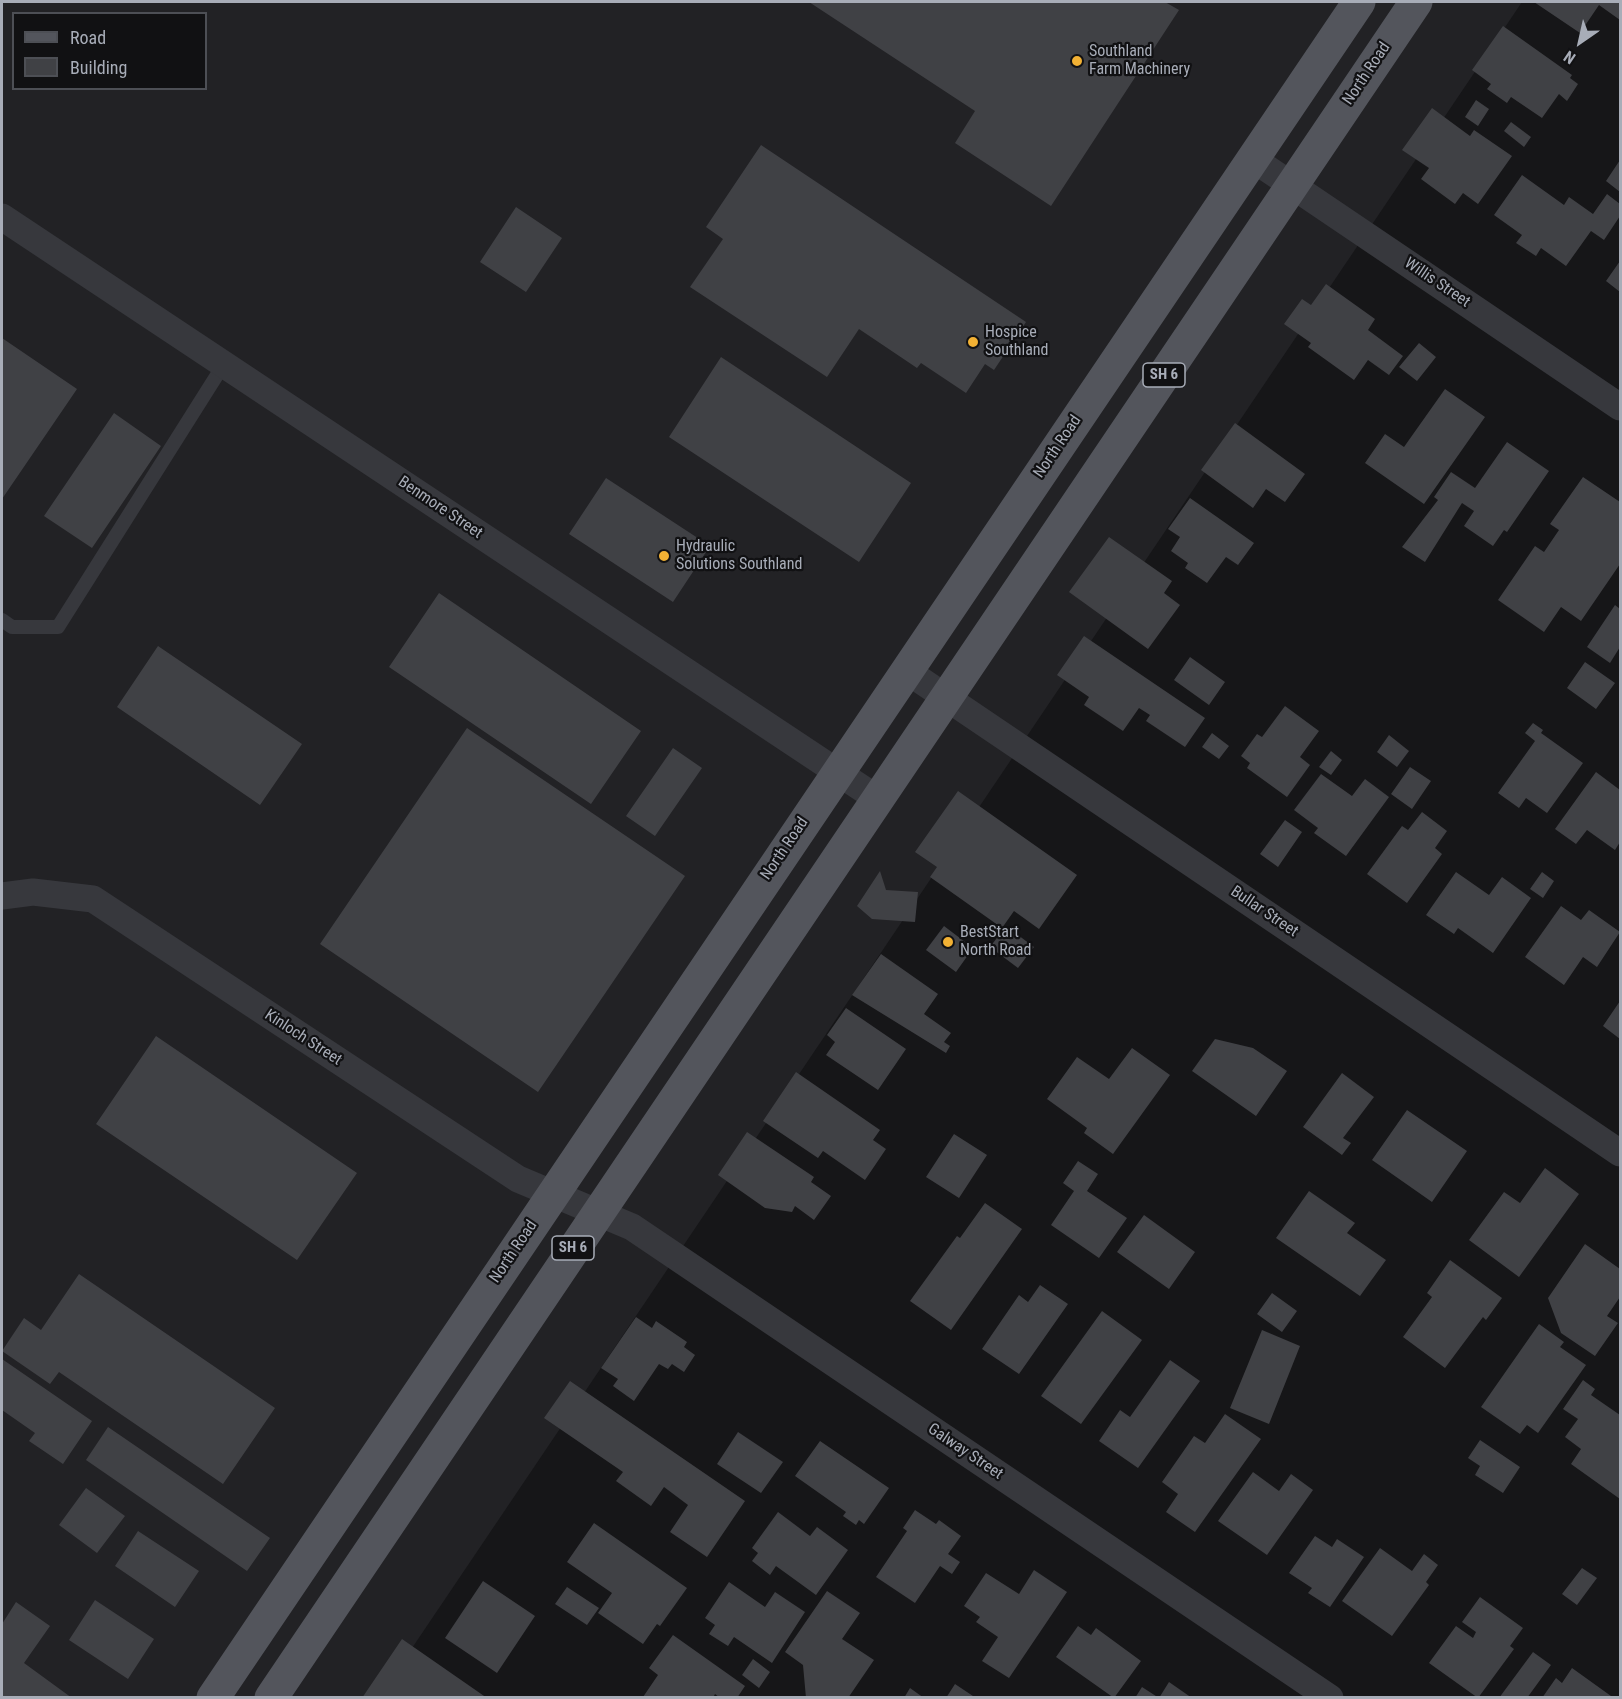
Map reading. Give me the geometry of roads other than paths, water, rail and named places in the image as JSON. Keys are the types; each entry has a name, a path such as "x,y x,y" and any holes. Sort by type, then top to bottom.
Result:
{"main road":[{"name":"North Road","path":"220,1695 554,1193 1359,2"},
{"name":"North Road","path":"271,1698 1416,2"}],"street":[{"name":"Willis Street","path":"1253,159 1620,407"},
{"name":"Benmore Street","path":"2,217 878,799"},
{"name":"Bullar Street","path":"907,671 1620,1153"},
{"name":"Kinloch Street","path":"2,896 33,892 93,899 518,1179 598,1211"},
{"name":"Galway Street","path":"598,1211 632,1227 1330,1698"}],"lane":[{"path":"2,620 12,627 58,627 224,364"}],"place":[{"name":"Southland Farm Machinery","path":"1077,61"},
{"name":"Hospice Southland","path":"973,342"},
{"name":"Hydraulic Solutions Southland","path":"664,556"},
{"name":"BestStart North Road","path":"948,942"}]}
